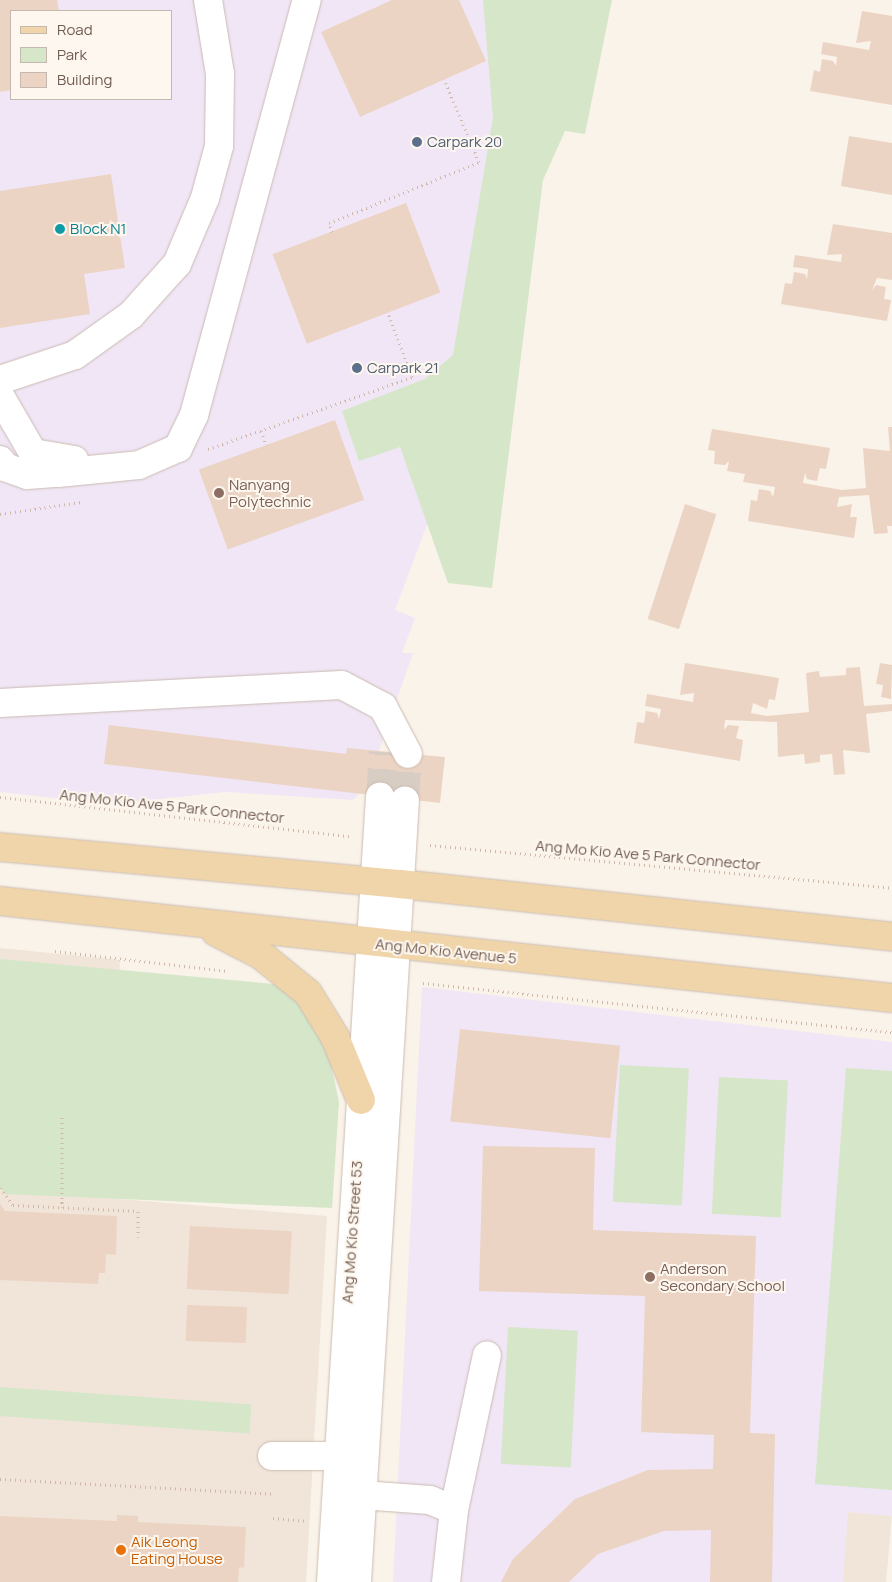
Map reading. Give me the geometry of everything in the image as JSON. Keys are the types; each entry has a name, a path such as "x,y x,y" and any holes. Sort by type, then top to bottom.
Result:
{"main road":[{"path":"0,847 387,883 892,937"},
{"name":"Ang Mo Kio Avenue 5","path":"0,901 383,945 892,998"},
{"path":"202,924 261,955 308,993 335,1037 361,1100"}],"street":[{"path":"0,380 75,355 132,315 177,264 205,198 219,146 220,74 208,0"},
{"path":"189,450 194,415 273,139 307,0"},
{"path":"0,396 33,453 53,460 189,450"},
{"path":"0,460 5,467 27,475 58,474 139,465 189,450"},
{"path":"0,703 342,686 383,707 395,725 395,753"},
{"name":"Ang Mo Kio Street 53","path":"331,1582 351,1456 393,814"},
{"name":"Ang Mo Kio Street 53","path":"357,1582 362,1495 351,1456 361,1100 383,945"},
{"path":"446,1582 454,1510 487,1355"},
{"path":"272,1456 351,1456"},
{"path":"362,1495 430,1500 454,1510"}],"path":[{"path":"332,232 329,223 479,162 444,79"},
{"path":"189,450 261,431 412,377 388,312"},
{"path":"261,431 266,445"},
{"name":"Ang Mo Kio Ave 5 Park Connector","path":"0,797 342,836"},
{"name":"Ang Mo Kio Ave 5 Park Connector","path":"393,814 892,888"},
{"path":"55,951 232,972"},
{"path":"419,982 892,1032"},
{"path":"62,1117 62,1207"},
{"path":"0,1188 13,1205 138,1211 138,1237"},
{"path":"0,1479 275,1494"},
{"path":"273,1518 315,1521"}],"shaded area":[{"name":"Nanyang Polytechnic","path":"0,0 521,0 483,376 395,610 415,618 402,653 413,653 367,785 353,800 226,792 111,804 0,792"},
{"path":"0,948 120,960 107,1198 327,1216 306,1582 0,1582"},
{"name":"Anderson Secondary School","path":"422,987 892,1042 892,1516 848,1512 843,1582 393,1582"},
{"path":"848,1512 892,1516 886,1582 842,1582"}],"green space":[{"path":"483,0 612,0 585,134 565,131 543,180 492,588 448,583 400,447 359,461 342,411 425,379 453,355 493,118"},
{"path":"0,959 285,985 326,1041 339,1102 332,1208 5,1194 0,1187"},
{"path":"620,1065 689,1069 682,1205 613,1202"},
{"path":"846,1068 892,1071 892,1490 815,1484"},
{"path":"719,1077 788,1081 781,1217 712,1214"},
{"path":"508,1327 578,1331 571,1467 501,1464"},
{"path":"0,1387 251,1405 249,1434 0,1416"}],"building":[{"path":"0,0 57,0 59,10 10,10 10,90 0,92"},
{"path":"392,0 459,0 486,61 360,117 321,32"},
{"path":"862,11 892,16 892,105 810,91 814,70 820,72 822,59 833,61 836,66 837,57 821,54 823,42 869,50 871,41 856,43"},
{"path":"849,136 892,143 892,195 841,186"},
{"name":"Block N1","path":"111,174 125,268 84,274 90,314 0,328 0,191"},
{"path":"406,203 440,293 307,344 272,254"},
{"path":"833,224 892,233 892,280 877,278 872,290 876,285 886,287 884,299 891,300 887,321 781,304 785,283 792,284 794,272 805,274 807,279 808,269 793,267 795,255 841,262 842,254 827,255"},
{"path":"335,420 364,500 228,549 199,470"},
{"path":"888,427 892,427 892,526 887,526 888,533 874,534 869,495 839,497 837,507 852,504 850,517 857,517 854,538 748,521 751,500 757,501 759,489 770,491 773,497 775,487 743,482 745,474 727,471 729,461 725,465 714,464 715,451 708,450 712,429 830,448 826,469 820,468 817,481 807,479 805,473 803,483 842,490 866,488 863,448 890,451"},
{"path":"685,504 716,514 679,629 648,619"},
{"path":"685,663 779,678 775,700 769,699 767,709 753,703 751,713 767,716 809,712 806,673 819,671 820,677 846,675 846,668 860,667 864,706 892,704 892,711 866,714 870,753 843,750 845,774 834,775 832,754 820,755 820,762 805,764 804,754 778,757 777,722 725,720 724,730 728,725 739,726 736,738 743,740 740,761 634,743 637,722 644,723 646,711 657,713 659,719 661,709 645,706 647,694 693,702 694,693 680,695"},
{"path":"880,663 892,665 891,699 881,697 883,685 876,684"},
{"path":"109,725 346,754 347,748 445,757 440,803 104,764"},
{"path":"460,1029 620,1046 610,1138 450,1121"},
{"path":"483,1146 595,1148 593,1230 756,1236 750,1433 775,1434 772,1582 710,1582 711,1530 664,1531 598,1554 569,1582 501,1582 513,1559 575,1499 648,1470 713,1469 714,1435 641,1432 645,1296 479,1291"},
{"path":"0,1204 5,1211 117,1216 116,1255 106,1254 105,1273 99,1273 98,1284 0,1280"},
{"path":"190,1226 292,1231 289,1294 187,1289"},
{"path":"187,1305 247,1307 246,1343 186,1341"},
{"path":"117,1515 138,1516 138,1522 246,1527 244,1568 239,1567 238,1582 0,1582 0,1516 117,1521"}],"tunnel":[{"path":"380,797 383,752"},
{"path":"405,800 408,754"}],"place":[{"name":"Carpark 20","path":"417,142"},
{"name":"Block N1","path":"60,229"},
{"name":"Carpark 21","path":"357,368"},
{"name":"Nanyang Polytechnic","path":"219,493"},
{"name":"Anderson Secondary School","path":"650,1277"},
{"name":"Aik Leong Eating House","path":"121,1550"}]}
